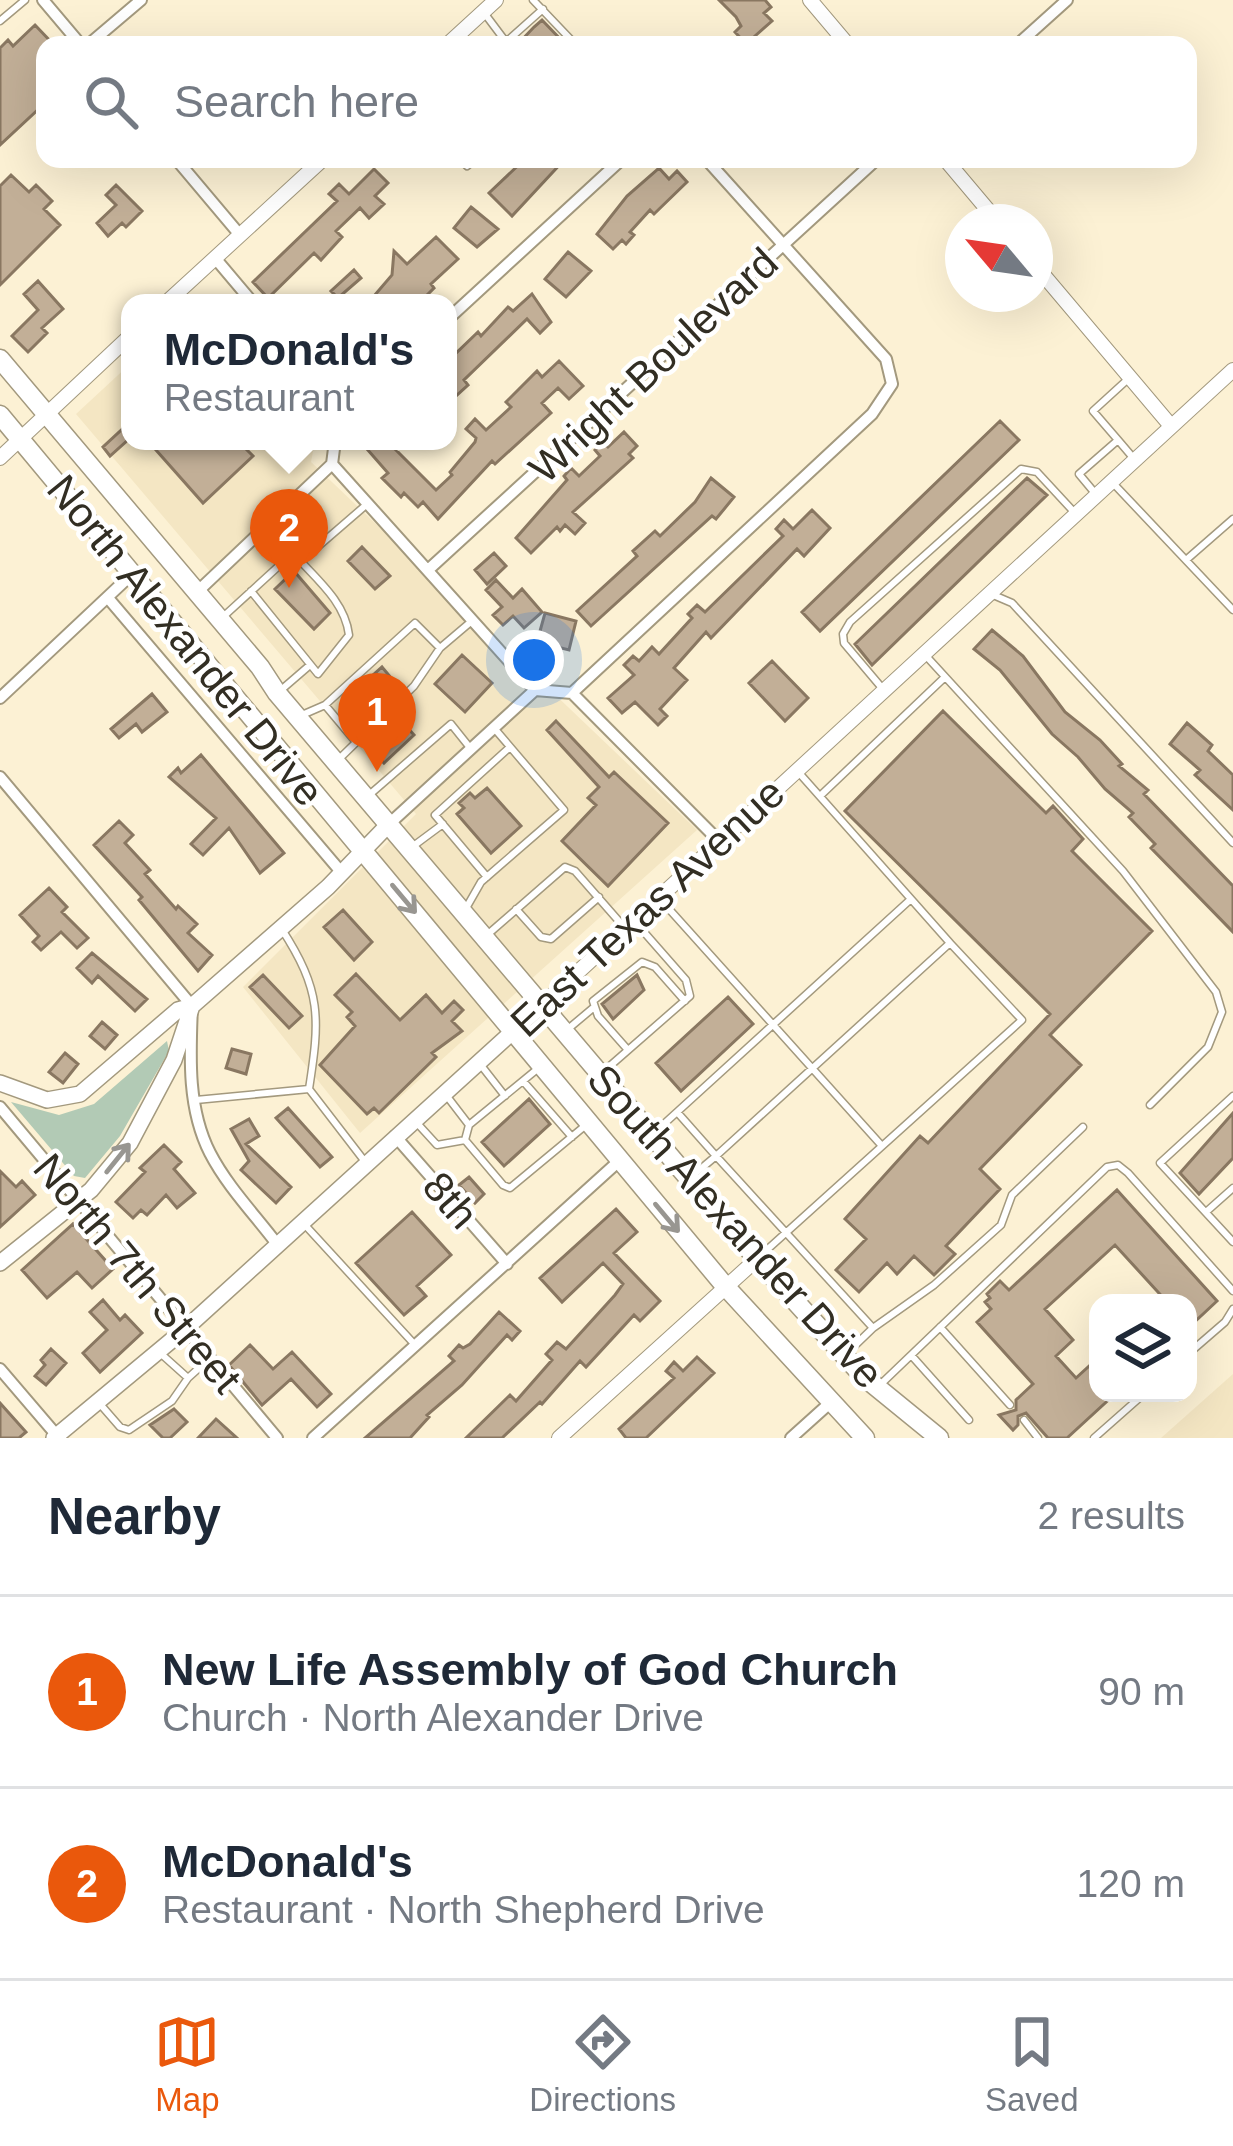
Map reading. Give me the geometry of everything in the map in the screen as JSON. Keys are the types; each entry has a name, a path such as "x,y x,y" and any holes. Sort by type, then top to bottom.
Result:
{"main road":[{"name":"North Alexander Drive","path":"0,359 541,1006"},
{"name":"North Alexander Drive","path":"0,415 513,1030"},
{"path":"249,716 277,694"},
{"path":"0,1083 47,1100 89,1090 178,1010 192,1006 281,928 388,825"},
{"path":"0,1263 91,1190 130,1143 174,1060 192,1006"},
{"name":"East Texas Avenue","path":"57,1437 184,1330 541,1006"},
{"name":"South Alexander Drive","path":"541,1006 844,1356 939,1438"},
{"name":"South Alexander Drive","path":"513,1030 724,1286 865,1438"}],"street":[{"path":"43,0 76,36"},
{"path":"95,36 141,0"},
{"path":"457,36 496,0"},
{"path":"810,0 840,36"},
{"path":"1027,36 1067,0"},
{"path":"183,168 239,235"},
{"path":"176,294 312,168"},
{"path":"457,311 612,168"},
{"path":"572,693 872,415 892,384 886,359 714,168"},
{"name":"Wright Boulevard","path":"428,570 867,168"},
{"path":"953,168 983,204"},
{"path":"215,258 245,294"},
{"path":"1053,287 1171,426"},
{"path":"0,458 121,344"},
{"name":"East Texas Avenue","path":"541,1006 1233,370"},
{"path":"1207,394 1233,385"},
{"path":"196,593 332,464 334,450"},
{"path":"332,464 535,690 572,693 718,840"},
{"path":"0,698 132,574"},
{"path":"108,598 342,873"},
{"path":"388,825 535,690"},
{"path":"0,777 192,1006 194,1101 210,1153 278,1244"},
{"name":"North 7th Street","path":"0,1107 277,1438"},
{"name":"8th","path":"395,1136 507,1264"},
{"path":"313,1438 619,1160"},
{"path":"560,1438 757,1259"},
{"path":"0,1369 57,1437"},
{"path":"791,1438 831,1402"}],"lane":[{"path":"7,0 14,9"},
{"path":"0,21 25,0"},
{"path":"533,0 568,36"},
{"path":"515,36 543,8"},
{"path":"483,12 501,36"},
{"path":"1130,378 1093,410 1135,460"},
{"path":"1097,495 1079,474 1118,440"},
{"path":"884,691 844,643 850,622 1021,469 1037,472 1076,515"},
{"path":"1112,482 1233,610"},
{"path":"300,562 368,504"},
{"path":"1186,560 1233,519"},
{"path":"257,536 281,563"},
{"path":"219,621 251,591 281,563 293,554 336,602 350,635 318,674 251,591"},
{"path":"991,595 1012,603 1233,843"},
{"path":"335,762 414,686 440,648 472,620"},
{"path":"298,718 325,705 416,623 440,648"},
{"path":"924,655 1124,872 1216,992 1222,1012 1208,1047 1150,1105"},
{"path":"277,694 310,665"},
{"path":"820,796 945,677"},
{"path":"325,705 356,742"},
{"path":"366,798 451,724 471,749"},
{"path":"464,914 488,877 564,810 494,728"},
{"path":"488,877 435,815 510,747"},
{"path":"757,1259 1022,1020 796,770"},
{"path":"409,850 443,824"},
{"path":"484,938 565,867 575,871 686,980 690,996 600,1075"},
{"path":"658,896 882,1147"},
{"path":"516,909 541,937 551,939 599,897"},
{"path":"651,1136 911,899"},
{"path":"281,928 295,948 318,1006 309,1089 366,1162"},
{"path":"688,1179 950,943"},
{"path":"565,1032 592,1008 593,1001 642,962 655,967 685,1000"},
{"path":"592,1008 628,1050"},
{"path":"478,1061 505,1096"},
{"path":"465,1140 469,1125 542,1066"},
{"path":"523,1081 572,1138"},
{"path":"194,1101 309,1089"},
{"path":"444,1092 469,1125"},
{"path":"1233,1096 1160,1163 1233,1242"},
{"path":"677,1112 873,1328"},
{"path":"413,1120 437,1145 465,1140"},
{"path":"465,1140 510,1188 589,1123"},
{"path":"844,1356 1001,1225 1012,1195 1083,1126"},
{"path":"877,1388 1106,1167 1118,1166 1233,1291"},
{"path":"1205,1212 1233,1188"},
{"path":"302,1221 416,1346"},
{"path":"1197,1346 1233,1309"},
{"path":"940,1327 1010,1405"},
{"path":"158,1351 188,1378"},
{"path":"910,1355 969,1420"},
{"path":"98,1402 120,1427 129,1430 172,1401 209,1359"},
{"path":"1094,1438 1135,1402"},
{"path":"1024,1420 1038,1438"}],"shaded area":[{"path":"121,372 121,450 313,450 311,462 697,830 360,1133 243,987 416,814 76,414"},
{"path":"1233,1374 1233,1438 1161,1438"}],"green space":[{"path":"167,1041 169,1051 120,1136 85,1178 74,1176 11,1102 59,1115 94,1104"}],"building":[{"path":"719,0 765,0 771,7 764,13 772,21 755,36 739,36 735,32 741,26"},
{"path":"542,20 557,36 526,36"},
{"path":"35,25 45,36 36,36 36,111 0,145 0,48 8,40 13,46"},
{"path":"515,168 557,168 512,216 489,193"},
{"path":"659,168 669,179 677,171 687,182 654,214 650,210 630,232 634,235 626,244 622,240 613,249 597,234 627,196"},
{"path":"374,169 388,183 375,196 384,204 369,218 360,208 336,231 342,237 321,260 314,253 272,294 264,294 253,282 337,201 329,194 339,184 349,194"},
{"path":"11,175 29,192 36,185 52,201 44,209 60,225 0,285 0,186"},
{"path":"116,185 142,211 108,236 97,223 116,205 106,195"},
{"path":"471,207 498,229 477,247 454,228"},
{"path":"436,237 458,259 431,284 434,288 428,294 376,294 392,275 394,251 407,264"},
{"path":"568,252 591,271 566,297 545,279"},
{"path":"354,270 361,278 343,294 331,291"},
{"path":"38,281 63,309 42,328 47,333 28,352 12,336 38,310 24,294"},
{"path":"532,294 551,322 540,333 527,319 464,380 468,385 457,395 457,352 478,332 481,336 508,307 513,311"},
{"path":"559,361 583,386 569,399 558,388 542,403 551,413 495,464 492,461 438,519 423,502 418,507 382,478 388,473 368,450 396,450 436,490 475,442 466,429 475,419 486,430 511,407 506,402 537,371 542,377"},
{"path":"1000,421 1019,440 820,631 802,612"},
{"path":"121,430 121,446 110,456 103,447"},
{"path":"624,432 637,446 629,454 633,458 573,512 585,523 575,534 565,525 560,531 557,527 531,553 516,538 567,480 564,476 571,468 579,476 600,456 595,450 603,442 608,447"},
{"path":"156,450 247,450 253,456 203,503"},
{"path":"711,478 734,497 716,519 712,516 591,626 577,611 637,556 633,551 655,531 660,536 695,502"},
{"path":"1027,478 1047,495 872,665 855,644"},
{"path":"812,510 830,528 804,556 797,549 711,638 706,632 674,668 687,680 660,709 667,716 658,725 635,702 622,713 608,698 634,675 624,665 633,656 639,661 652,647 659,654 692,618 688,614 697,605 705,612 783,536 776,529 784,520 793,529"},
{"path":"362,547 390,576 375,589 348,561"},
{"path":"494,553 506,566 487,584 475,570"},
{"path":"294,571 330,613 314,629 275,589"},
{"path":"496,580 513,598 522,589 542,612 524,628 513,616 503,625 493,615 502,607 486,590"},
{"path":"545,613 576,621 569,650 537,642"},
{"path":"992,630 1023,656 1065,712 1100,740 1122,764 1119,766 1148,790 1144,794 1233,886 1233,932 1151,848 1155,844 1129,817 1133,813 1052,734 1000,670 974,649"},
{"path":"462,655 492,683 465,712 435,684"},
{"path":"772,661 808,698 785,721 749,683"},
{"path":"382,667 397,685 358,719 343,702"},
{"path":"152,694 167,712 142,732 136,724 119,738 111,729"},
{"path":"943,711 1046,813 1053,806 1083,839 1072,851 1152,931 1050,1035 1081,1065 980,1169 1000,1189 946,1246 955,1254 934,1275 914,1256 897,1274 887,1263 859,1292 836,1270 866,1239 845,1219 920,1136 928,1143 1050,1014 845,811"},
{"path":"556,721 609,777 614,772 668,823 608,886 562,841 596,805 588,798 599,787 547,730"},
{"path":"1187,723 1212,745 1208,751 1233,775 1233,810 1195,775 1200,770 1170,744"},
{"path":"405,725 414,735 384,763 375,753"},
{"path":"201,755 284,853 260,873 229,828 203,855 191,844 216,818 169,777"},
{"path":"487,788 521,826 491,853 457,814 464,808 459,803 470,793 475,798"},
{"path":"119,821 133,835 125,843 150,870 145,874 176,909 178,906 197,924 188,933 212,955 198,971 139,900 142,897 94,845"},
{"path":"49,888 67,907 62,912 88,938 77,948 61,932 41,950 33,942 39,936 20,915"},
{"path":"343,910 372,942 354,960 324,927"},
{"path":"92,953 147,999 135,1011 98,976 92,983 77,968"},
{"path":"356,974 400,1020 426,995 442,1013 454,1001 463,1010 452,1021 462,1031 432,1053 436,1057 379,1113 374,1108 367,1114 320,1065 355,1026 347,1017 352,1012 335,995"},
{"path":"263,975 302,1016 289,1028 250,987"},
{"path":"637,975 644,990 613,1019 602,1004"},
{"path":"728,997 753,1024 681,1091 656,1063"},
{"path":"102,1022 117,1035 105,1049 90,1036"},
{"path":"232,1049 251,1054 246,1074 226,1068"},
{"path":"65,1053 78,1064 63,1083 49,1072"},
{"path":"529,1099 550,1124 504,1166 482,1142"},
{"path":"288,1108 332,1157 320,1167 276,1118"},
{"path":"1233,1113 1233,1158 1199,1194 1180,1173"},
{"path":"249,1119 259,1136 246,1144 291,1187 276,1203 241,1170 249,1161 231,1129"},
{"path":"164,1145 181,1162 174,1169 195,1193 177,1208 166,1195 147,1215 141,1210 133,1218 116,1202"},
{"path":"0,1171 16,1187 22,1181 35,1195 0,1227"},
{"path":"469,1177 484,1194 475,1203 459,1185"},
{"path":"1117,1190 1217,1301 1197,1320 1197,1294 1160,1294 1115,1245 1045,1309 1073,1340 1056,1356 1076,1378 1089,1366 1089,1402 1106,1402 1067,1438 1048,1438 1026,1413 1018,1416 1013,1430 999,1415 1016,1410 1016,1400 1033,1384 977,1322 991,1309 985,1302 990,1298 987,1294 1000,1281 1009,1290"},
{"path":"616,1209 637,1232 614,1253 660,1301 640,1321 634,1315 586,1367 580,1361 542,1404 502,1438 466,1438 510,1395 516,1401 552,1360 546,1354 557,1342 566,1349 623,1284 603,1263 562,1302 540,1278"},
{"path":"412,1212 451,1255 417,1286 426,1296 404,1315 356,1263"},
{"path":"73,1224 113,1269 92,1288 77,1272 47,1298 22,1270"},
{"path":"103,1300 120,1320 125,1315 142,1333 100,1372 83,1353 107,1330 90,1312"},
{"path":"499,1312 520,1331 512,1340 507,1335 410,1438 365,1438 454,1361 449,1356 459,1345 470,1344"},
{"path":"250,1345 273,1369 292,1352 331,1394 317,1407 291,1379 262,1405 229,1365"},
{"path":"51,1349 66,1363 46,1385 35,1376"},
{"path":"697,1357 714,1373 646,1438 626,1438 619,1429 674,1378 666,1371 674,1362 683,1371"},
{"path":"0,1403 26,1432 19,1438 0,1438"},
{"path":"174,1409 187,1422 170,1438 163,1438 150,1425"},
{"path":"216,1419 237,1438 198,1438"}],"place":[{"name":"McDonald's","path":"289,588"},
{"name":"New Life Assembly of God Church","path":"377,772"}]}
